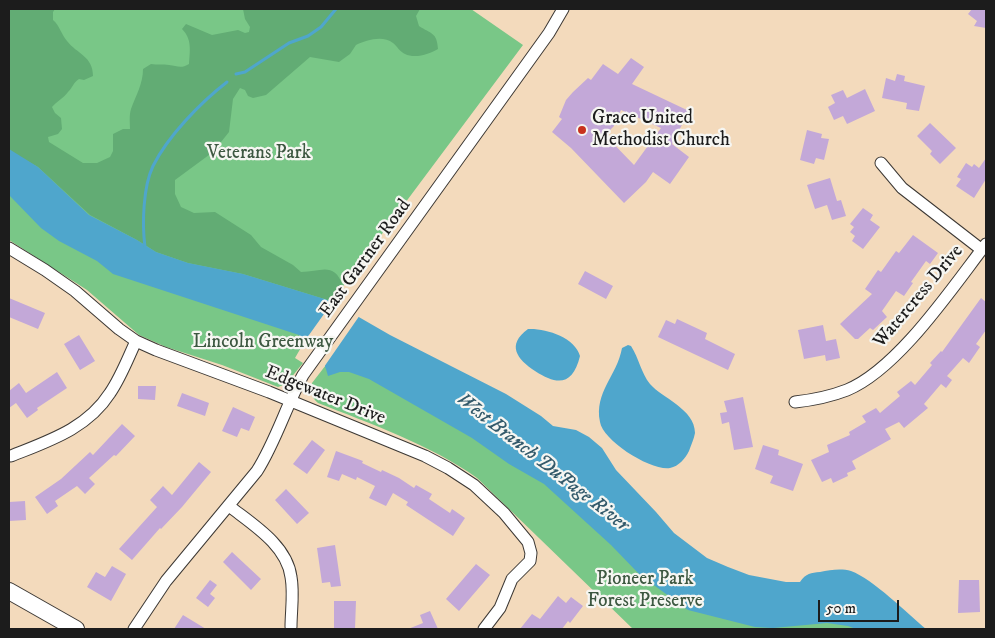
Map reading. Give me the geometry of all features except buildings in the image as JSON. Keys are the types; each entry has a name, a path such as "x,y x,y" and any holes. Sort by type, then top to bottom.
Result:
{"main road":[{"path":"9,591 76,629"}],"street":[{"name":"East Gartner Road","path":"134,629 166,581 229,506 266,456 303,375 549,33 563,9"},
{"path":"881,163 902,188 984,247"},
{"name":"Watercress Drive","path":"794,402 819,400 849,390 887,362 915,334 984,247"},
{"name":"Edgewater Drive","path":"9,248 76,291 119,329 136,341 224,374 426,456 474,485 504,513 528,542 531,553 530,561 512,579 500,608 484,629"},
{"path":"11,456 60,436 90,417 111,392 136,341"},
{"path":"229,506 263,533 284,557 291,577 291,627"}],"green space":[{"name":"Veterans Park","path":"9,9 471,9 523,45 314,325 295,358 303,363 286,384 278,387 222,365 166,347 139,335 87,290 9,240"},
{"path":"9,9 55,9 53,20 63,36 90,64 93,76 84,80 79,79 52,107 61,118 62,129 58,134 48,137 49,142 83,163 97,163 110,157 113,151 113,134 123,129 130,129 130,112 141,85 143,69 151,64 181,67 189,64 189,41 182,29 186,24 212,35 238,30 245,33 249,32 250,27 245,19 243,9 420,9 416,16 419,26 435,36 438,49 427,54 413,56 403,53 394,44 384,39 369,40 356,45 350,54 339,62 310,57 266,95 253,98 240,88 233,99 229,132 213,152 175,180 175,194 181,207 194,213 215,212 251,235 261,247 293,265 301,272 326,270 335,273 343,286 331,301 243,274 188,263 156,252 90,215 38,167 11,152 9,149"},
{"name":"Pioneer Park Forest Preserve","path":"346,339 674,569 894,629 633,629 477,478 460,466 421,445 316,401 312,396 312,383"}],"water":[{"name":"West Branch DuPage River","path":"9,149 38,167 89,215 156,252 188,263 243,274 331,301 390,335 506,394 541,416 553,426 576,430 589,437 602,448 616,470 674,533 707,558 749,575 786,582 800,582 807,575 814,573 836,570 851,571 880,589 926,629 856,629 827,623 773,628 755,627 688,610 640,575 611,545 544,484 509,464 472,438 369,379 349,372 340,372 328,376 324,364 317,353 299,335 113,274 97,261 59,241 41,228 9,195"},
{"path":"528,329 551,332 566,339 577,349 580,356 577,366 569,377 564,380 551,379 543,376 523,362 516,352 516,346 521,335"},
{"path":"628,345 634,351 650,384 684,411 694,425 695,433 689,451 686,457 676,466 662,468 640,460 618,446 603,430 600,422 600,402 616,367 622,348"}],"pier":[{"path":"334,300 360,315 324,367 316,354 304,342"}],"waterway":[{"path":"236,74 245,72 289,43 308,36 321,27 336,9"},
{"path":"145,247 144,206 147,184 153,166 176,132 206,100 227,82"}],"place":[{"name":"Grace United Methodist Church","path":"582,130"}],"park label":[{"name":"Lincoln Greenway","path":"263,343"}]}
